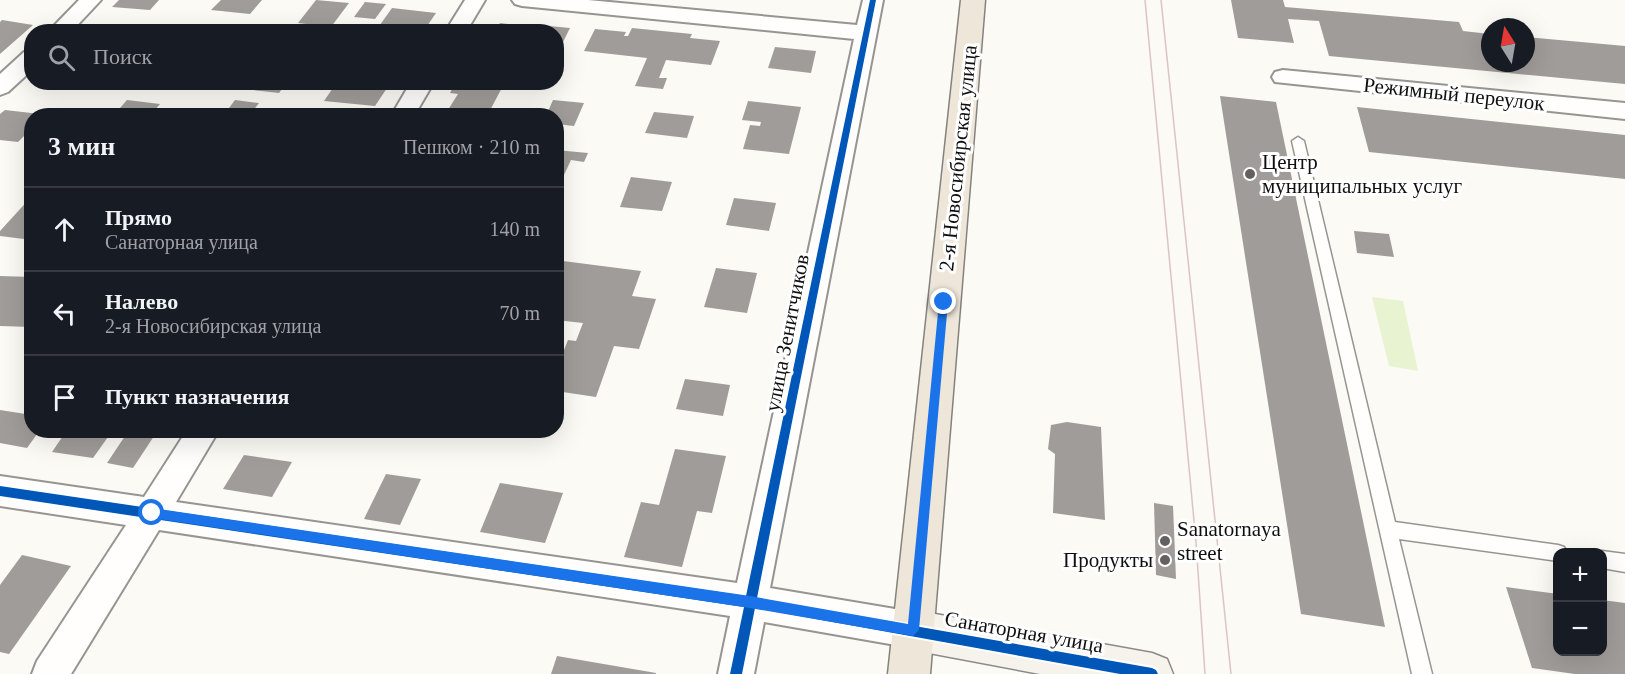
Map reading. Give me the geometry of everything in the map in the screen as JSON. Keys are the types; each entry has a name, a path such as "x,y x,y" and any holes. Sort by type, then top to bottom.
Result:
{"main road":[{"name":"2-я Новосибирская улица","path":"909,674 973,0"}],"street":[{"path":"66,24 91,0"},
{"path":"460,24 475,0"},
{"path":"522,0 866,33"},
{"name":"улица Зенитчиков","path":"736,674 873,0"},
{"path":"0,87 24,64"},
{"name":"Режимный переулок","path":"1283,77 1625,111"},
{"path":"407,108 418,90"},
{"path":"50,674 199,438"},
{"name":"Санаторная улица","path":"0,491 750,602 1152,674"}],"lane":[{"path":"1298,141 1422,674"},
{"path":"1389,529 1553,552"},
{"path":"1607,561 1625,563"}],"green space":[{"path":"1372,297 1403,301 1418,371 1389,366"}],"building":[{"path":"119,0 159,0 150,10 112,7"},
{"path":"221,0 262,0 250,14 211,10"},
{"path":"316,0 349,3 333,24 298,23"},
{"path":"1231,0 1283,0 1285,7 1459,22 1463,31 1481,33 1481,70 1329,56 1319,21 1288,19 1294,43 1238,38"},
{"path":"365,2 386,4 375,19 354,17"},
{"path":"392,8 436,13 428,24 381,24"},
{"path":"2,20 27,24 24,24 24,33 0,54 0,22"},
{"path":"564,27 570,28 564,40"},
{"path":"632,28 692,34 690,38 720,41 711,65 666,60 659,78 667,78 663,89 635,86 647,58 584,51 595,29 626,32 624,36 628,36"},
{"path":"1535,38 1625,46 1625,84 1498,72 1535,72"},
{"path":"775,47 816,51 811,73 768,68"},
{"path":"253,90 281,90 279,93"},
{"path":"332,90 386,90 375,106 324,101"},
{"path":"452,90 501,90 491,108 449,108 458,94 450,93"},
{"path":"1220,96 1276,102 1385,627 1301,614"},
{"path":"127,100 160,104 157,108 120,108"},
{"path":"235,100 259,103 255,108 229,108"},
{"path":"553,100 584,103 574,126 564,125 564,108 550,108"},
{"path":"748,101 801,107 789,154 743,149 750,125 760,126 761,122 742,120"},
{"path":"1357,107 1625,135 1625,179 1369,152"},
{"path":"5,110 24,112 24,136 18,142 0,140 0,114"},
{"path":"654,112 694,116 687,138 645,133"},
{"path":"564,151 588,153 584,162 571,160 564,175"},
{"path":"631,177 672,182 662,211 620,207"},
{"path":"734,198 776,203 769,231 726,225"},
{"path":"24,205 24,239 0,236 0,231"},
{"path":"1354,231 1389,234 1394,257 1357,253"},
{"path":"564,261 641,271 632,296 656,299 639,349 614,346 596,397 564,392 564,350 568,340 576,341 583,323 564,321"},
{"path":"716,268 757,273 747,313 704,307"},
{"path":"0,276 24,277 24,327 0,326"},
{"path":"685,379 730,385 723,416 676,409"},
{"path":"0,410 24,414 24,438 34,438 27,448 0,443"},
{"path":"1067,422 1101,427 1105,520 1053,513 1055,454 1048,449 1051,425"},
{"path":"62,438 107,438 93,458 52,452"},
{"path":"124,438 153,438 133,468 107,463"},
{"path":"675,449 726,456 712,513 697,511 682,567 624,557 641,502 659,505"},
{"path":"244,455 292,462 272,497 223,489"},
{"path":"386,474 421,479 400,525 364,519"},
{"path":"500,483 563,493 545,543 480,532"},
{"name":"Sanatornaya street","path":"1154,503 1173,506 1176,579 1156,575"},
{"path":"22,555 71,566 9,654 0,652 0,585"},
{"path":"1506,587 1553,593 1553,656 1607,656 1607,601 1625,603 1625,674 1575,674 1532,668"},
{"path":"557,656 656,673 656,674 551,674"}],"tram line":[{"path":"1145,0 1196,542 1205,674"},
{"path":"1161,0 1231,674"}],"cycle path":[{"path":"736,674 873,0"},
{"path":"0,491 750,602 1152,674"}],"place":[{"name":"Центр муниципальных услуг","path":"1250,174"},
{"name":"Sanatornaya street","path":"1165,541"},
{"name":"Продукты","path":"1165,560"}],"route":[{"path":"152,513 750,602 913,630 944,302"}]}
